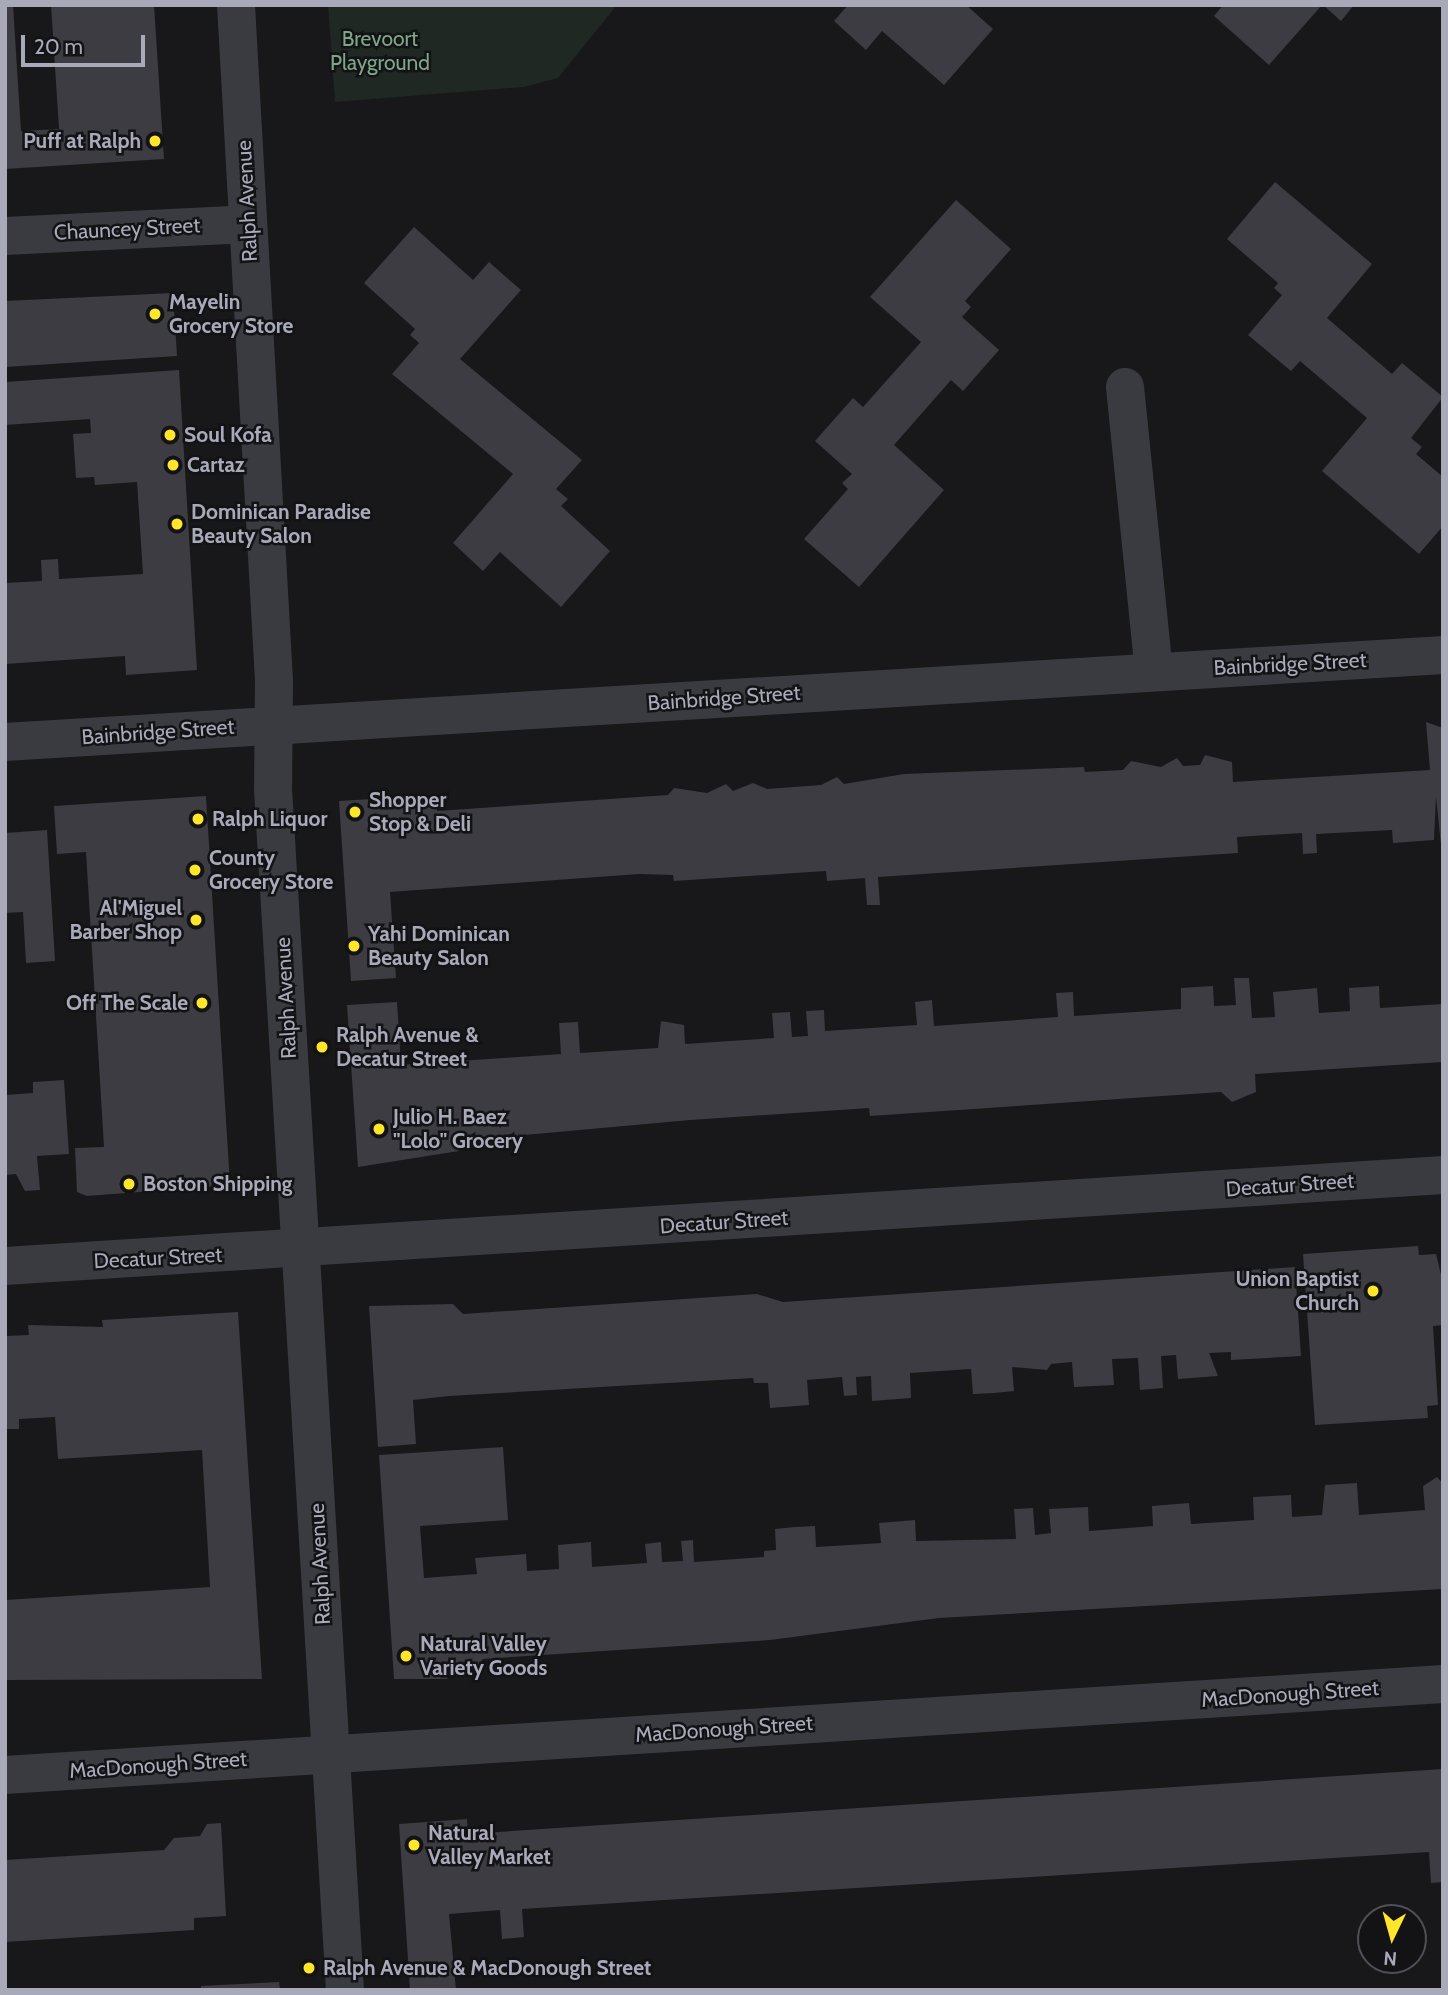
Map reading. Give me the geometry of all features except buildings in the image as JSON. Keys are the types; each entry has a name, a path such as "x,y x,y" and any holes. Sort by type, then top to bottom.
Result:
{"street":[{"name":"Ralph Avenue","path":"236,5 300,1250 345,1990"},
{"name":"Chauncey Street","path":"5,236 248,223"},
{"path":"1125,387 1154,672"},
{"name":"Bainbridge Street","path":"5,742 1443,654"},
{"name":"Decatur Street","path":"5,1266 300,1250 1443,1175"},
{"name":"MacDonough Street","path":"5,1775 1443,1684"}],"green space":[{"name":"Brevoort Playground","path":"328,5 617,5 558,78 524,87 335,102"}],"place":[{"name":"Puff at Ralph","path":"155,141"},
{"name":"Mayelin Grocery Store","path":"155,314"},
{"name":"Soul Kofa","path":"170,435"},
{"name":"Cartaz","path":"173,465"},
{"name":"Dominican Paradise Beauty Salon","path":"177,524"},
{"name":"Shopper Stop & Deli","path":"355,812"},
{"name":"Ralph Liquor","path":"198,819"},
{"name":"County Grocery Store","path":"195,870"},
{"name":"Al'Miguel Barber Shop","path":"196,920"},
{"name":"Yahi Dominican Beauty Salon","path":"354,946"},
{"name":"Off The Scale","path":"202,1003"},
{"name":"Ralph Avenue & Decatur Street","path":"322,1047"},
{"name":"Julio H. Baez \"Lolo\" Grocery","path":"379,1129"},
{"name":"Boston Shipping","path":"129,1184"},
{"name":"Union Baptist Church","path":"1373,1291"},
{"name":"Natural Valley Variety Goods","path":"406,1656"},
{"name":"Natural Valley Market","path":"414,1845"},
{"name":"Ralph Avenue & MacDonough Street","path":"309,1968"}]}
